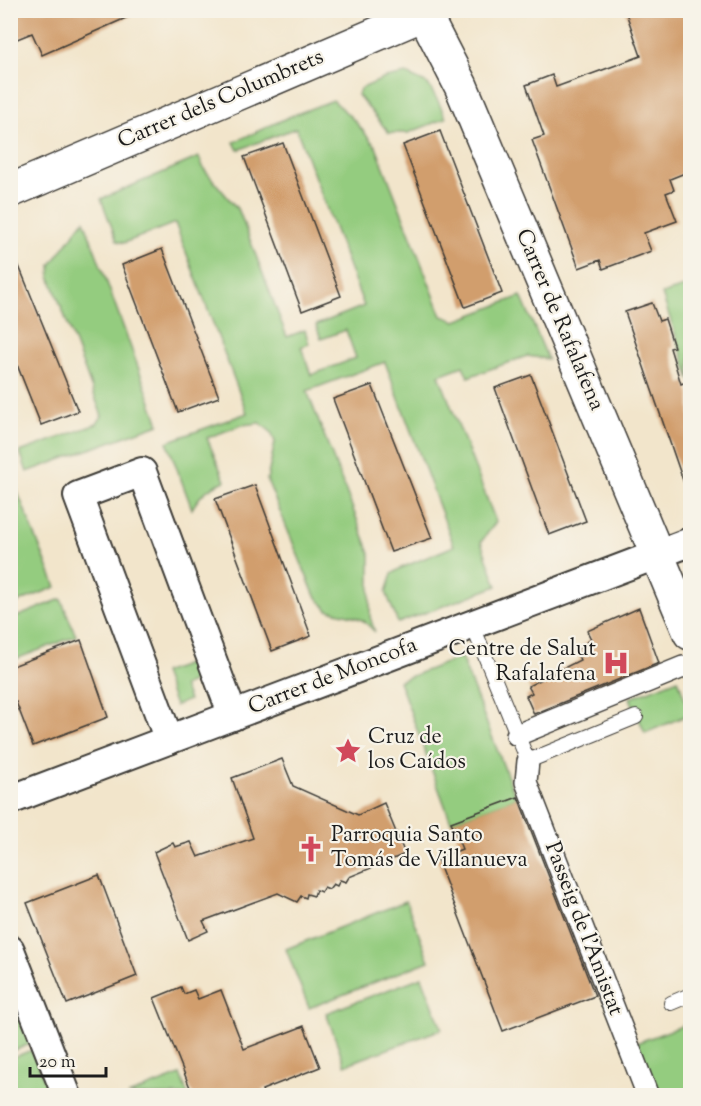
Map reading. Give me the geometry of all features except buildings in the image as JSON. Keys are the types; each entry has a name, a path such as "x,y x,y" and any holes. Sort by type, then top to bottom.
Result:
{"street":[{"name":"Carrer dels Columbrets","path":"10,191 426,12"},
{"name":"Carrer de Rafalafena","path":"426,12 461,86 690,633"},
{"path":"169,740 78,496 142,472 233,716"},
{"name":"Carrer de Moncofa","path":"10,800 690,542"},
{"path":"517,735 683,667"},
{"name":"Passeig de l'Amistat","path":"528,761 526,782 648,1095"},
{"path":"10,950 67,1095"}],"lane":[{"path":"472,624 528,761 636,717"},
{"path":"671,1003 690,995"}],"green space":[{"path":"406,74 428,84 446,118 408,133 389,133 358,95 360,89 385,78"},
{"path":"333,100 355,121 376,147 442,316 456,321 521,296 548,359 527,356 468,377 463,366 439,375 496,522 481,542 497,586 398,623 386,592 392,574 454,546 385,362 307,391 370,553 370,617 375,632 364,621 328,610 314,594 267,480 275,442 271,432 260,423 242,425 207,438 225,481 206,492 192,509 167,442 247,413 175,223 124,243 117,241 101,199 199,157 204,169 239,211 287,337 305,330 309,344 301,347 311,375 356,358 346,330 321,339 316,325 364,306 296,128 238,150 234,142"},
{"path":"84,220 159,424 27,472 20,452 97,424 102,416 50,277 51,265"},
{"path":"690,285 690,379 662,294"},
{"path":"11,476 56,587 10,605"},
{"path":"61,599 76,636 11,661 11,619"},
{"path":"461,657 516,798 451,822 399,681"},
{"path":"193,662 199,679 183,686 189,700 175,706 163,673"},
{"path":"678,679 690,714 645,733 630,698"},
{"path":"406,901 429,961 309,1008 286,949"},
{"path":"422,977 442,1029 345,1065 326,1013"},
{"path":"11,993 30,1044 10,1052"},
{"path":"690,1023 690,1095 658,1095 636,1043"},
{"path":"32,1050 50,1095 11,1095 11,1058"},
{"path":"180,1075 188,1095 128,1095"}],"place":[{"name":"Centre de Salut Rafalafena","path":"616,663"},
{"name":"Cruz de los Caídos","path":"348,751"},
{"name":"Parroquia Santo Tomás de Villanueva","path":"311,849"}]}
